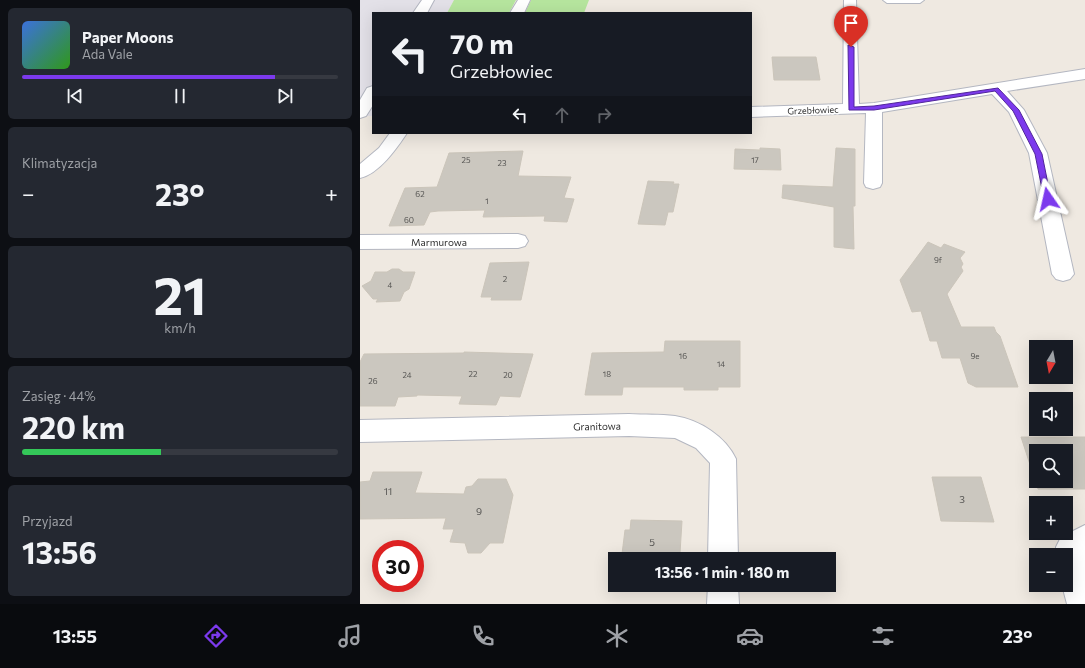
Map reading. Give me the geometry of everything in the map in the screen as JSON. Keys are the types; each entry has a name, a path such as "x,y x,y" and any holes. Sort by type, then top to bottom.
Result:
{"street":[{"path":"421,12 428,0"},
{"path":"518,12 524,0"},
{"path":"850,0 851,109"},
{"name":"Grzebłowiec","path":"752,112 874,108 1085,74"},
{"path":"996,89 1016,110 1038,154 1063,274"},
{"path":"360,113 372,93"},
{"path":"873,183 874,108"},
{"path":"360,123 372,123"},
{"path":"360,173 385,152 398,134"},
{"name":"Marmurowa","path":"360,242 518,241"},
{"name":"Granitowa","path":"360,431 629,425 676,427 705,440 724,459 723,552"},
{"path":"1083,604 1070,563 1071,547 1085,539"},
{"path":"723,592 723,604"}],"lane":[{"path":"887,0 920,0"}],"shaded area":[{"path":"360,0 454,0 448,12 372,12 372,116 360,116"}],"green space":[{"path":"454,0 516,0 510,12 448,12"},
{"path":"531,0 589,0 584,12 525,12"}],"building":[{"path":"772,57 816,57 820,80 774,80"},
{"path":"760,148 780,149 781,170 734,169 735,149 760,150"},
{"path":"836,148 855,149 855,206 853,206 854,249 834,247 834,207 782,198 783,185 833,187"},
{"path":"523,151 518,176 571,177 564,198 574,199 567,222 544,221 545,216 483,217 485,210 438,211 430,212 424,225 389,226 405,188 437,187 449,153"},
{"path":"648,181 674,182 673,184 679,184 673,212 668,212 665,225 638,224"},
{"path":"928,242 941,248 944,244 965,252 960,258 963,264 961,267 963,271 947,294 961,327 994,327 1000,336 1018,387 976,387 968,383 960,358 942,358 937,341 930,341 921,311 912,312 900,280"},
{"path":"529,262 521,300 491,300 492,297 481,297 490,263"},
{"path":"392,269 399,269 403,272 415,272 409,289 404,292 400,301 376,302 378,299 373,299 362,286 371,281 375,272 387,272"},
{"path":"665,341 740,341 740,387 718,387 718,390 684,390 684,387 623,387 622,395 585,395 592,353 664,352"},
{"path":"464,352 533,354 520,397 500,396 496,405 459,404 462,396 417,395 398,397 395,406 360,406 360,362 364,354"},
{"path":"1021,437 1085,437 1085,489 1038,489 1073,488 1073,444 1029,444 1029,461"},
{"path":"373,472 422,472 415,493 464,494 466,487 472,486 478,479 506,479 513,495 503,543 490,543 481,553 468,553 465,543 450,542 454,529 443,529 446,518 360,519 360,482 370,481"},
{"path":"932,477 981,477 994,522 941,521"},
{"path":"631,520 682,521 680,552 622,552 625,530 630,530"}],"route":[{"path":"851,47 851,109 874,108 996,89 1016,110 1038,154 1048,199"}]}
